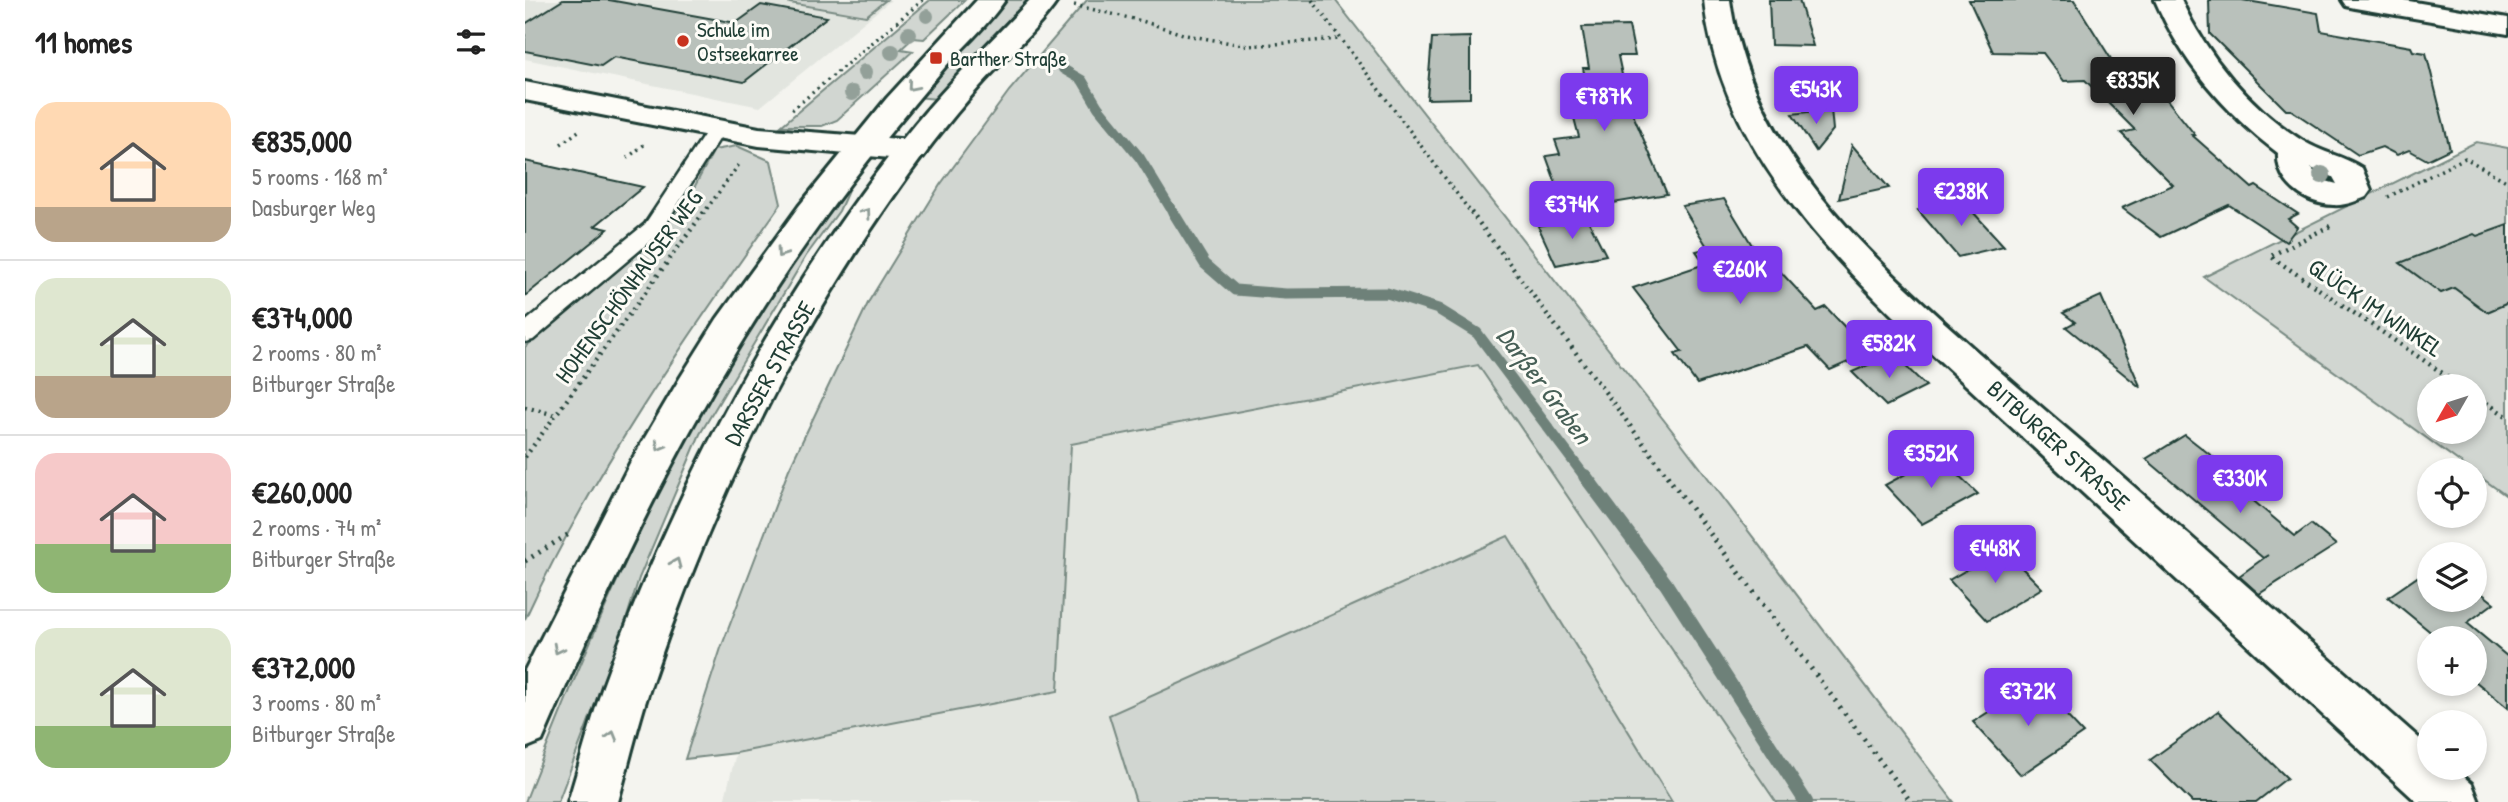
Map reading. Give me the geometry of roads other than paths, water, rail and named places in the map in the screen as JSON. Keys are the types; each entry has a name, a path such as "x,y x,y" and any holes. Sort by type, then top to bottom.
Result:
{"street":[{"name":"DARSSER STRASSE","path":"525,725 543,678 657,450 716,350 815,204 936,58 992,0"},
{"name":"BITBURGER STRASSE","path":"1717,0 1724,47 1737,82 1771,150 1817,213 1864,265 1972,367 2454,802"},
{"path":"2168,0 2176,23 2197,55 2231,94 2294,149"},
{"path":"2355,0 2508,26"},
{"name":"DARSSER STRASSE","path":"593,802 626,688 649,626 716,469 799,315 858,223 970,78 1056,2"},
{"path":"525,91 759,137 912,150"}],"lane":[{"path":"525,334 652,229 716,130"}],"waterway":[{"name":"Darßer Graben","path":"1063,69 1082,80 1098,107 1140,158 1174,214"},
{"name":"Darßer Graben","path":"1173,212 1205,264 1235,290 1286,294 1387,293 1438,309 1477,333 1586,478"},
{"name":"Darßer Graben","path":"1585,476 1666,584 1806,802"}],"place":[{"name":"Schule im Ostseekarree","path":"683,41"},
{"name":"Barther Straße","path":"936,58"}]}
